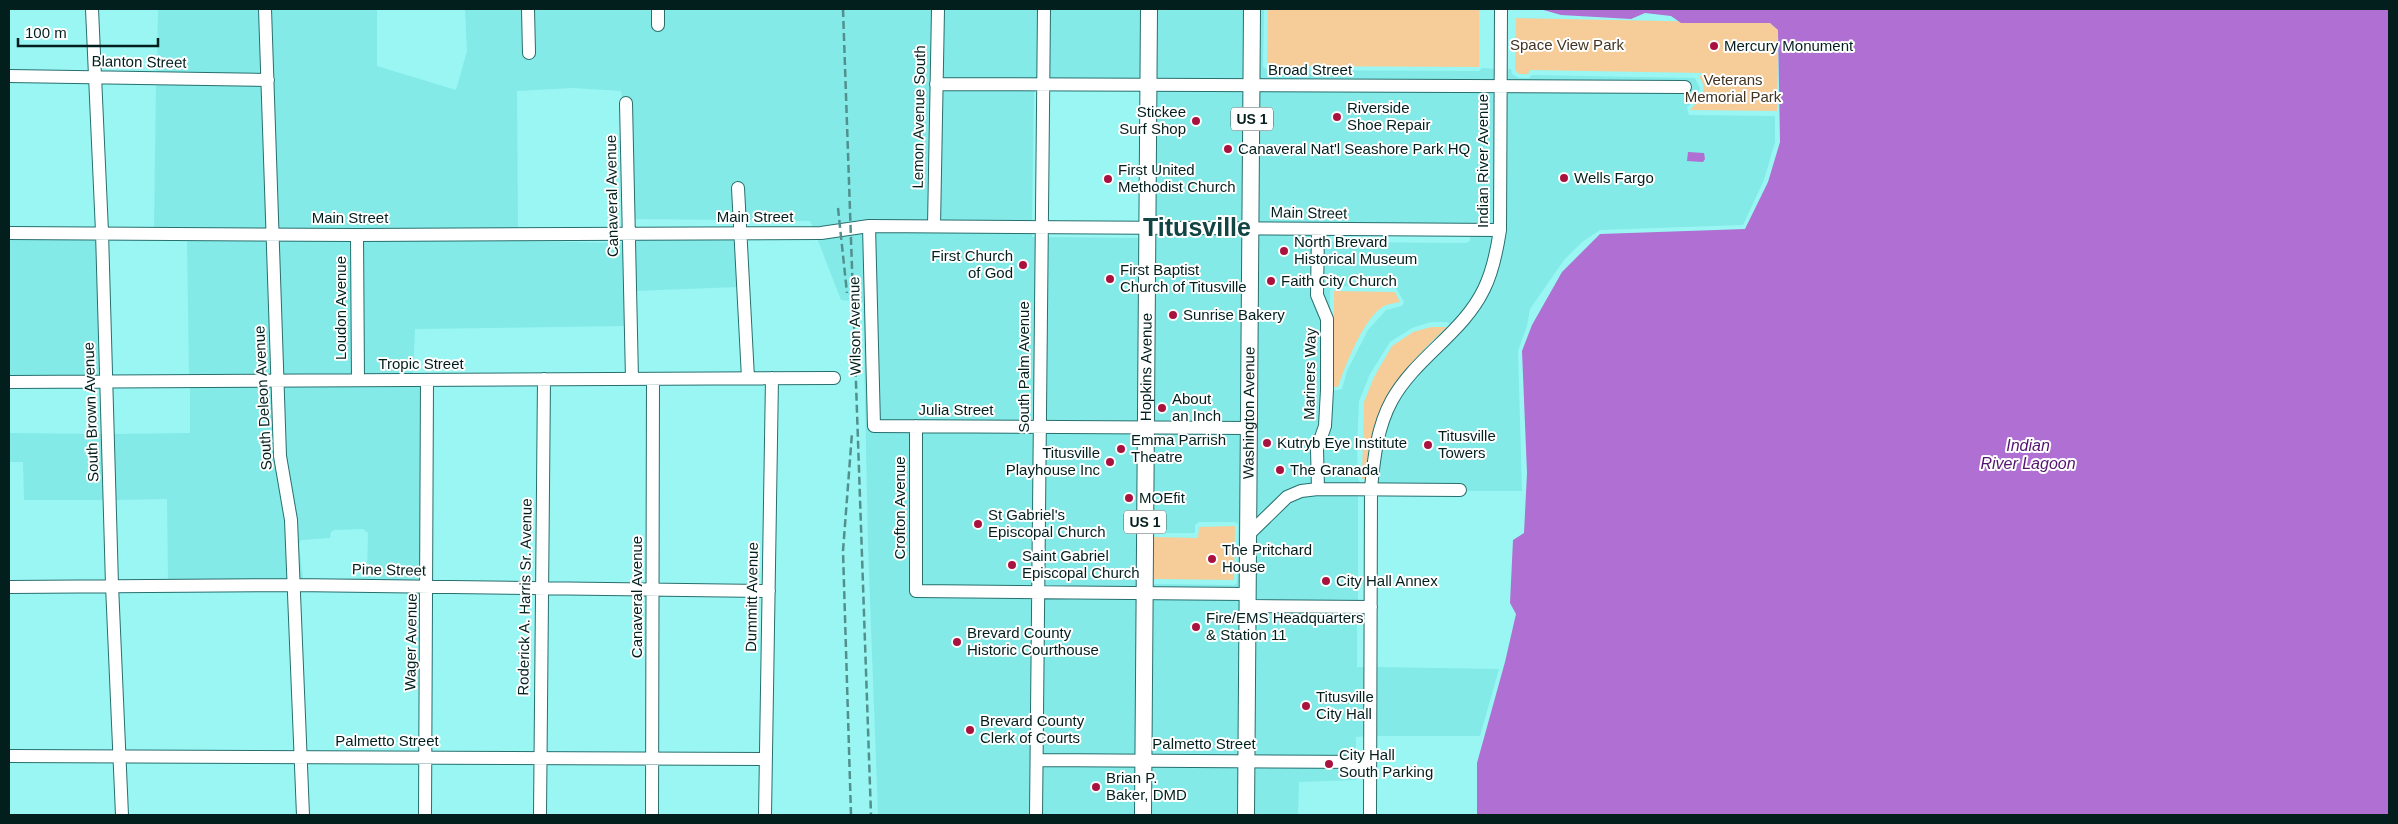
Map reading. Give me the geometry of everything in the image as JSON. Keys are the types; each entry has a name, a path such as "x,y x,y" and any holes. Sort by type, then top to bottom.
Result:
{"main road":[{"name":"Hopkins Avenue","path":"1143,815 1149,9"},
{"name":"Washington Avenue","path":"1246,815 1252,9"}],"street":[{"name":"South Brown Avenue","path":"92,9 102,232 112,585 121,756 122,815"},
{"name":"South Deleon Avenue","path":"265,9 276,380 280,456 291,520 303,815"},
{"path":"528,9 529,54"},
{"path":"658,9 658,25"},
{"name":"Lemon Avenue South","path":"934,226 938,9"},
{"name":"South Palm Avenue","path":"1036,815 1044,9"},
{"name":"Indian River Avenue","path":"1370,815 1371,488 1374,457 1379,434 1392,400 1410,374 1462,321 1484,290 1494,263 1500,230 1502,9"},
{"name":"Blanton Street","path":"9,76 268,80"},
{"name":"Broad Street","path":"936,84 1685,87"},
{"name":"Canaveral Avenue","path":"626,103 632,379"},
{"path":"738,188 748,378"},
{"name":"Main Street","path":"9,233 102,232 357,235 821,233 869,226 1500,230"},
{"name":"Wilson Avenue","path":"869,226 874,426"},
{"name":"Mariners Way","path":"1318,230 1317,295 1327,319 1328,390 1325,426 1317,449 1318,489"},
{"name":"Loudon Avenue","path":"357,235 358,380"},
{"name":"Dummitt Avenue","path":"765,815 772,378"},
{"name":"Tropic Street","path":"9,382 834,378"},
{"name":"Roderick A. Harris Sr. Avenue","path":"540,815 544,379"},
{"name":"Canaveral Avenue","path":"652,815 653,379"},
{"name":"Wager Avenue","path":"425,815 428,380"},
{"name":"Julia Street","path":"874,426 1040,425 1249,428"},
{"name":"Crofton Avenue","path":"916,426 916,591 1038,592"},
{"path":"1248,535 1287,497 1301,491 1371,488 1460,490"},
{"name":"Pine Street","path":"9,587 294,585 769,591"},
{"path":"1038,592 1144,593 1371,607"},
{"name":"Palmetto Street","path":"9,756 766,759"},
{"name":"Palmetto Street","path":"1037,760 1370,762"}],"shaded area":[{"path":"158,9 261,9 263,74 157,73"},
{"path":"270,9 377,9 377,66 456,90 467,51 465,9 523,9 525,59 534,58 532,9 653,9 653,31 662,30 662,9 933,9 929,221 813,227 810,221 744,220 743,182 733,183 735,220 633,219 631,98 622,98 621,91 573,88 517,91 518,228 276,229"},
{"path":"943,9 1039,9 1038,79 941,78"},
{"path":"1049,9 1144,9 1144,80 1048,80"},
{"path":"1154,9 1248,9 1247,80 1154,80"},
{"path":"1257,9 1264,9 1263,66 1267,70 1479,71 1482,68 1495,69 1495,81 1257,80"},
{"path":"1505,69 1511,69 1512,74 1519,78 1529,78 1532,75 1695,78 1700,88 1697,96 1687,108 1689,115 1775,116 1775,142 1764,180 1743,225 1600,230 1582,242 1564,260 1530,309 1527,326 1518,351 1522,491 1465,491 1465,485 1377,483 1379,458 1386,428 1396,403 1498,265 1504,92 1689,92 1689,82 1505,81"},
{"path":"156,84 263,85 266,229 154,227"},
{"path":"940,89 1034,90 1032,222 939,221"},
{"path":"1153,91 1247,91 1246,223 1152,223"},
{"path":"1257,91 1495,92 1495,225 1256,223"},
{"path":"874,231 1032,233 1032,237 1037,237 1036,420 879,420"},
{"path":"865,232 869,431 912,432 911,596 1033,598 1031,815 878,815 868,545 863,302 841,300 817,238"},
{"path":"1152,234 1246,234 1244,422 1151,422"},
{"path":"1256,234 1313,235 1322,321 1323,390 1313,484 1284,492 1253,523"},
{"path":"1323,235 1330,235 1331,240 1334,242 1466,243 1470,241 1470,236 1494,236 1489,261 1480,287 1458,318 1451,325 1447,322 1431,322 1412,328 1390,342 1370,374 1359,401 1357,445 1358,479 1361,483 1323,483 1322,450 1332,391 1342,389 1347,371 1368,330 1386,310 1402,306 1404,302 1396,288 1333,286 1330,291 1330,314 1322,294"},
{"path":"1046,237 1143,238 1141,421 1045,420"},
{"path":"9,238 98,238 101,376 9,376"},
{"path":"735,238 738,287 635,291 633,239"},
{"path":"187,239 267,240 271,375 189,376"},
{"path":"518,239 518,241 624,243 626,326 415,329 413,374 363,375 362,240"},
{"path":"276,240 352,240 353,375 281,375"},
{"path":"423,385 423,581 321,580 367,577 368,533 363,529 334,530 331,532 330,538 301,540 299,544 303,580 299,580 285,455 282,386"},
{"path":"190,386 272,386 286,520 289,580 168,580 167,499 115,500 113,434 190,433"},
{"path":"1036,431 1033,587 921,585 921,432"},
{"path":"1045,431 1141,432 1139,588 1043,587"},
{"path":"1151,432 1244,433 1242,589 1149,588","holes":["1199,522 1235,522 1238,524 1237,583 1234,585 1153,584 1152,533 1195,533 1195,525"]},
{"path":"9,433 103,434 105,500 24,500 23,462 9,462"},
{"path":"1318,494 1358,494 1358,602 1252,601 1252,538 1284,505 1297,498"},
{"path":"1043,598 1139,599 1138,755 1042,755"},
{"path":"1149,599 1242,599 1241,755 1147,754"},
{"path":"1252,612 1357,613 1357,667 1366,667 1366,736 1356,737 1356,757 1251,755"},
{"path":"1375,667 1499,669 1480,736 1375,736"},
{"path":"1138,765 1138,815 1041,815 1042,766"},
{"path":"1148,765 1242,766 1241,815 1148,815"},
{"path":"1251,766 1356,768 1356,780 1299,782 1298,815 1251,815"}],"green space":[{"path":"1268,9 1479,9 1479,67 1267,66"},
{"name":"Space View Park","path":"1516,18 1770,23 1778,30 1777,111 1690,110 1702,95 1704,86 1699,77 1703,73 1530,70 1528,74 1519,74 1515,70"},
{"path":"1334,291 1395,292 1400,302 1384,306 1369,320 1356,343 1338,387 1334,387"},
{"path":"1431,327 1447,327 1413,361 1389,394 1380,411 1373,431 1365,479 1362,479 1364,402 1374,377 1392,346 1413,332"},
{"path":"1235,526 1234,580 1154,579 1154,537 1198,538 1199,527"}],"water":[{"name":"Indian River Lagoon","path":"1540,9 2389,9 2389,815 1477,815 1477,763 1505,662 1516,614 1510,603 1513,540 1524,533 1527,473 1522,351 1532,325 1562,272 1600,234 1745,229 1768,182 1780,142 1778,30 1770,23 1681,23 1671,16 1645,13 1631,19 1561,15"},
{"path":"1688,152 1704,153 1705,159 1703,162 1687,161"}],"railway":[{"path":"843,9 871,815"},
{"path":"838,208 847,293"},
{"path":"851,815 843,551 852,433"}],"place":[{"name":"Mercury Monument","path":"1714,46"},
{"name":"Riverside Shoe Repair","path":"1337,117"},
{"name":"Stickee Surf Shop","path":"1196,121"},
{"name":"Canaveral Nat'l Seashore Park HQ","path":"1228,149"},
{"name":"Wells Fargo","path":"1564,178"},
{"name":"First United Methodist Church","path":"1108,179"},
{"name":"North Brevard Historical Museum","path":"1284,251"},
{"name":"First Church of God","path":"1023,265"},
{"name":"First Baptist Church of Titusville","path":"1110,279"},
{"name":"Faith City Church","path":"1271,281"},
{"name":"Sunrise Bakery","path":"1173,315"},
{"name":"About an Inch","path":"1162,408"},
{"name":"Kutryb Eye Institute","path":"1267,443"},
{"name":"Titusville Towers","path":"1428,445"},
{"name":"Emma Parrish Theatre","path":"1121,449"},
{"name":"Titusville Playhouse Inc","path":"1110,462"},
{"name":"The Granada","path":"1280,470"},
{"name":"MOEfit","path":"1129,498"},
{"name":"St Gabriel's Episcopal Church","path":"978,524"},
{"name":"The Pritchard House","path":"1212,559"},
{"name":"Saint Gabriel Episcopal Church","path":"1012,565"},
{"name":"City Hall Annex","path":"1326,581"},
{"name":"Fire/EMS Headquarters & Station 11","path":"1196,627"},
{"name":"Brevard County Historic Courthouse","path":"957,642"},
{"name":"Titusville City Hall","path":"1306,706"},
{"name":"Brevard County Clerk of Courts","path":"970,730"},
{"name":"City Hall South Parking","path":"1329,764"},
{"name":"Brian P. Baker, DMD","path":"1096,787"}],"district":[{"name":"Titusville","path":"1197,227"}],"park label":[{"name":"Veterans Memorial Park","path":"1733,88"}]}
